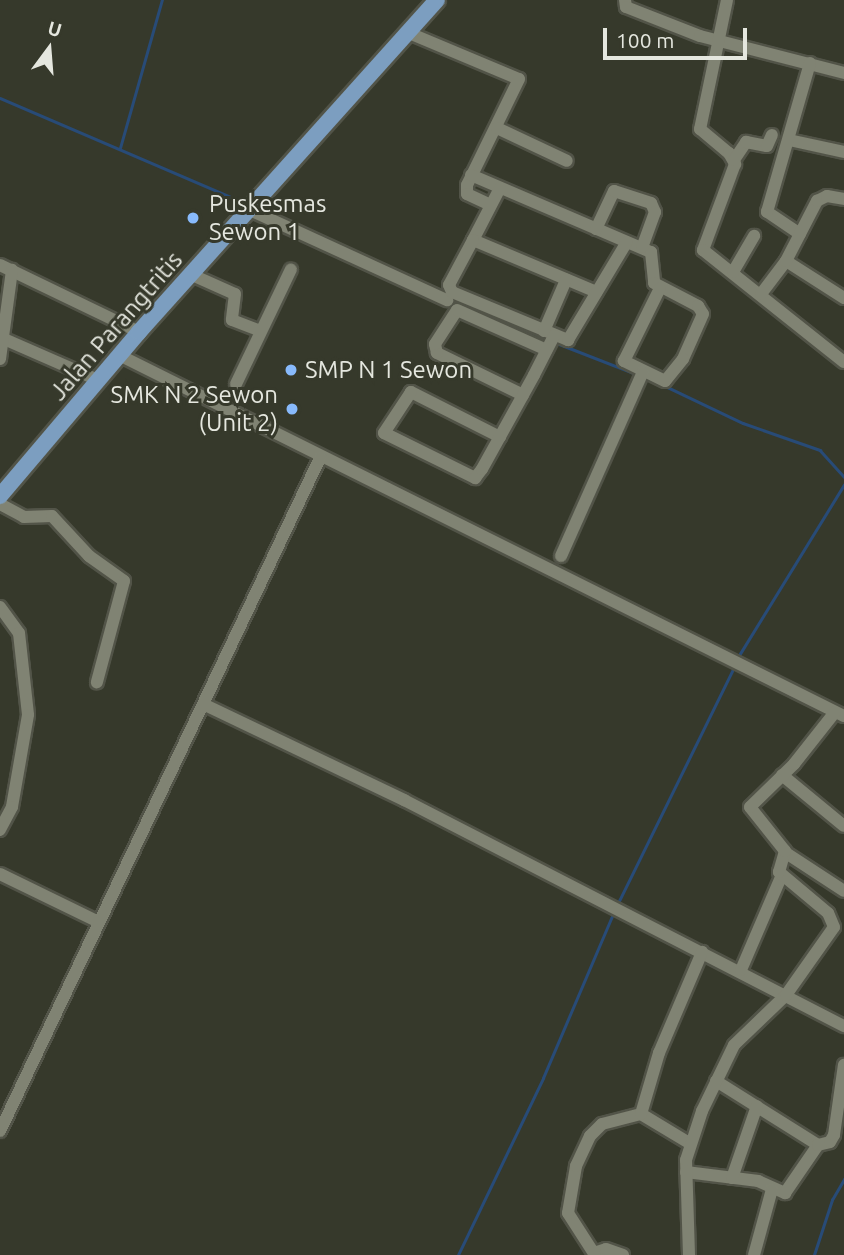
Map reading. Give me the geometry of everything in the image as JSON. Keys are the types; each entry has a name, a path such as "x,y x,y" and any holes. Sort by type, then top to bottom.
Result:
{"main road":[{"name":"Jalan Parangtritis","path":"0,496 190,274 438,0"}],"street":[{"path":"625,0 626,7 719,42 844,73"},
{"path":"727,0 700,129 734,160"},
{"path":"409,33 518,77 520,83 471,175 467,194 491,205"},
{"path":"800,234 767,212 810,63"},
{"path":"497,128 567,161"},
{"path":"772,135 767,146 746,142 734,160 702,247 761,294 784,319 844,362"},
{"path":"789,139 844,152"},
{"path":"471,175 653,254 651,278 660,288 698,306 702,314 671,377 665,381 641,377 624,359 660,288"},
{"path":"500,188 449,285 452,292 549,341"},
{"path":"596,229 614,191 651,203 655,212 642,247"},
{"path":"761,294 786,261 817,201 827,196 844,200"},
{"path":"250,209 447,300"},
{"path":"733,272 754,236"},
{"path":"473,240 597,292"},
{"path":"523,396 437,353 435,344 457,310 549,341 570,338 627,242"},
{"path":"786,261 844,298"},
{"path":"0,359 4,339 6,268 139,332"},
{"path":"236,384 291,269"},
{"path":"190,274 235,294 232,320 260,331"},
{"path":"500,437 411,392 384,433 473,479 500,437 523,396 549,341 566,280"},
{"path":"4,339 98,380"},
{"path":"120,355 320,458 839,714 750,807 786,853 844,891"},
{"path":"561,556 641,377"},
{"path":"0,1131 205,705 320,458"},
{"path":"0,504 24,517 52,516 89,556 124,581 97,682"},
{"path":"0,607 19,634 29,715 12,807 0,830"},
{"path":"205,705 741,970 844,1026"},
{"path":"782,775 844,826"},
{"path":"686,1253 686,1172 689,1143 716,1081 734,1045 786,995 834,927 828,913 782,875 777,866 786,853"},
{"path":"0,874 99,922"},
{"path":"741,970 782,875"},
{"path":"641,1114 659,1053 702,952"},
{"path":"716,1081 818,1145 827,1144 834,1135 844,1065"},
{"path":"732,1178 757,1106"},
{"path":"623,1255 606,1249 596,1254 568,1217 576,1166 590,1136 603,1124 641,1114 689,1143"},
{"path":"686,1172 758,1181 772,1189 787,1191 818,1145"},
{"path":"754,1255 772,1189"}],"waterway":[{"path":"120,148 162,0"},
{"path":"0,98 245,203"},
{"path":"509,322 548,339"},
{"path":"554,342 636,374"},
{"path":"665,386 743,423 820,450 844,477"},
{"path":"738,657 844,485"},
{"path":"618,903 734,667"},
{"path":"458,1255 543,1078 612,916"},
{"path":"814,1255 832,1200 844,1179"}],"place":[{"name":"Puskesmas Sewon 1","path":"193,218"},
{"name":"SMP N 1 Sewon","path":"291,370"},
{"name":"SMK N 2 Sewon (Unit 2)","path":"292,409"}]}
